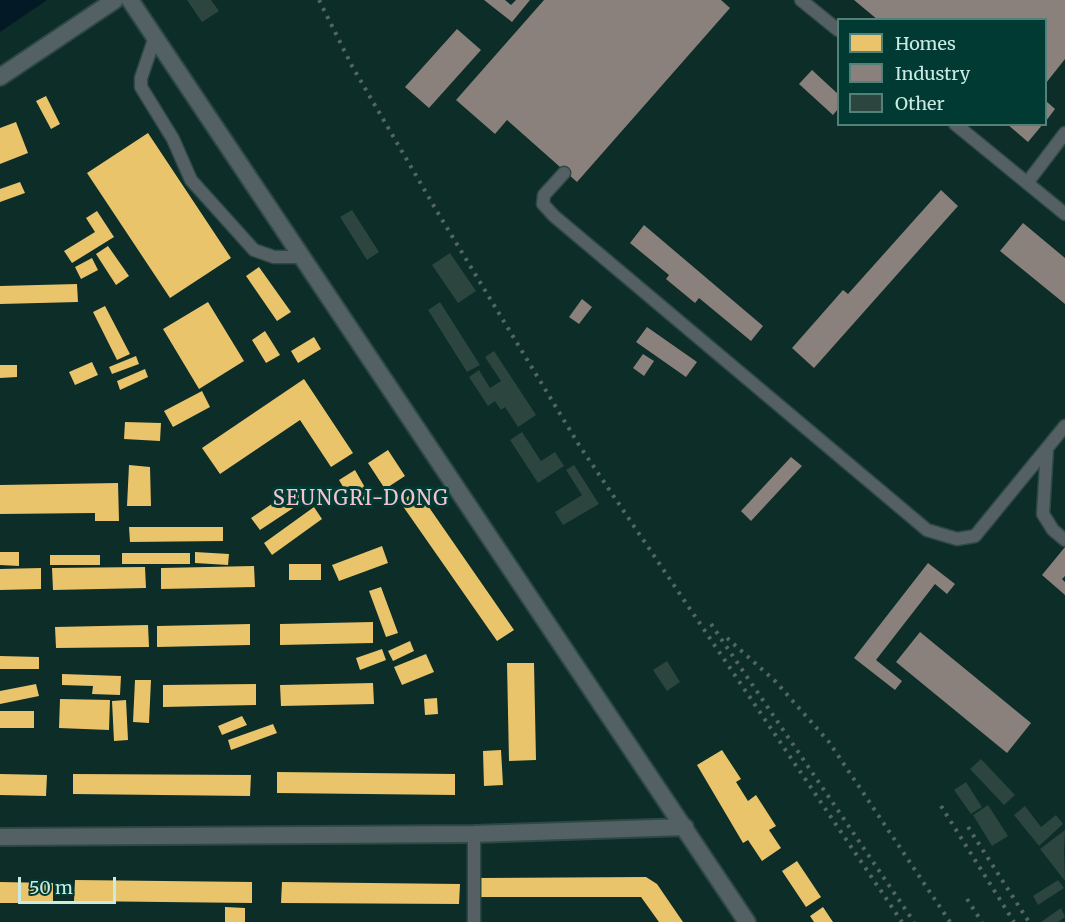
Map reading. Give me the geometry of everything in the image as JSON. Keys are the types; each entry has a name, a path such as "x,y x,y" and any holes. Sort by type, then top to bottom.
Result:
{"main road":[{"path":"0,77 115,0"},
{"path":"130,0 747,922"},
{"path":"0,837 474,834 685,827"}],"street":[{"path":"801,0 837,29"},
{"path":"155,37 141,78 141,87 173,139 191,180 254,250 274,257 302,257"},
{"path":"957,126 1065,214"},
{"path":"1027,183 1065,133"},
{"path":"564,173 544,195 543,204 554,216 927,530 957,539 975,536 1065,426"},
{"path":"1047,449 1043,514 1053,530 1065,540"},
{"path":"474,834 474,922"}],"water":[{"path":"0,0 47,0 0,32"}],"building: Homes":[{"path":"46,96 60,124 51,129 36,101"},
{"path":"16,122 28,153 0,164 0,128"},
{"path":"148,133 231,258 170,298 87,173"},
{"path":"20,182 25,193 0,202 0,189"},
{"path":"97,211 114,237 72,263 64,251 95,232 86,218"},
{"path":"108,246 129,276 116,285 96,254"},
{"path":"92,258 98,270 81,279 75,267"},
{"path":"259,267 291,312 277,321 246,276"},
{"path":"77,284 78,302 0,304 0,286"},
{"path":"208,302 244,361 199,389 163,329"},
{"path":"105,306 130,354 117,360 93,312"},
{"path":"265,331 280,355 266,363 252,340"},
{"path":"314,337 321,349 298,363 291,351"},
{"path":"136,356 139,364 112,374 109,367"},
{"path":"92,362 98,375 75,385 69,372"},
{"path":"0,365 17,365 17,377 0,378"},
{"path":"145,369 148,377 120,390 117,381"},
{"path":"304,379 353,453 331,467 300,420 220,474 202,448"},
{"path":"202,391 210,407 173,427 164,411"},
{"path":"125,422 161,423 160,441 124,439"},
{"path":"388,450 405,476 385,489 368,463"},
{"path":"129,465 150,467 151,506 127,506"},
{"path":"355,470 371,498 355,507 339,480"},
{"path":"118,483 119,521 95,521 95,513 0,514 0,485"},
{"path":"417,490 514,630 497,641 400,502"},
{"path":"302,491 307,499 260,530 251,518 285,495 288,500"},
{"path":"314,507 322,519 272,555 264,543"},
{"path":"129,527 223,527 223,541 130,542"},
{"path":"382,546 388,563 339,581 332,565"},
{"path":"0,552 19,552 19,566 0,565"},
{"path":"195,552 229,554 228,565 195,563"},
{"path":"122,553 190,553 190,564 122,564"},
{"path":"50,555 100,555 100,565 50,565"},
{"path":"289,564 321,564 321,580 289,580"},
{"path":"254,566 255,587 161,589 161,568"},
{"path":"145,567 146,588 53,590 52,568"},
{"path":"41,568 41,589 0,590 0,569"},
{"path":"381,587 398,633 386,637 369,591"},
{"path":"373,622 373,643 280,645 280,624"},
{"path":"250,624 250,645 157,647 157,626"},
{"path":"148,625 149,647 56,648 55,627"},
{"path":"410,641 414,651 393,661 388,651"},
{"path":"382,649 386,660 360,670 356,658"},
{"path":"426,654 434,672 402,685 394,667"},
{"path":"0,656 39,657 39,669 0,669"},
{"path":"507,663 534,663 536,760 509,761"},
{"path":"62,674 121,676 120,695 92,694 93,686 62,685"},
{"path":"135,680 151,680 149,723 133,722"},
{"path":"373,683 374,704 281,706 280,685"},
{"path":"36,684 39,696 0,704 0,691"},
{"path":"256,684 256,705 163,707 163,685"},
{"path":"437,698 438,714 425,715 424,699"},
{"path":"60,699 110,700 109,730 59,728"},
{"path":"126,700 128,740 114,741 112,701"},
{"path":"0,711 34,711 34,728 0,728"},
{"path":"242,716 247,725 222,735 218,726"},
{"path":"273,724 277,733 231,750 228,740"},
{"path":"501,750 503,785 484,786 483,751"},
{"path":"722,750 741,779 736,782 748,801 756,795 776,826 769,830 781,848 762,861 748,840 743,843 697,765"},
{"path":"277,772 455,774 455,795 277,793"},
{"path":"0,774 47,775 46,796 0,795"},
{"path":"73,774 251,775 250,796 73,794"},
{"path":"797,861 821,897 806,907 782,871"},
{"path":"646,877 657,884 683,922 659,922 641,897 479,897 479,878"},
{"path":"75,880 252,882 252,903 74,901"},
{"path":"0,882 53,883 53,903 0,903"},
{"path":"282,882 460,884 459,904 281,903"},
{"path":"225,907 245,908 245,922 225,922"},
{"path":"823,907 833,922 814,922 810,916"}],"building: Industry":[{"path":"484,0 505,0 511,5 516,0 530,0 512,22"},
{"path":"544,0 721,0 730,8 577,182 507,120 495,134 456,100"},
{"path":"854,0 1065,0 1065,59 1047,82 1047,18 876,18"},
{"path":"457,29 481,50 429,108 405,87"},
{"path":"812,70 837,93 837,110 833,115 799,84"},
{"path":"1047,102 1055,109 1047,120"},
{"path":"1009,126 1041,126 1028,142"},
{"path":"941,190 958,206 814,368 792,348 843,290 848,294"},
{"path":"1023,223 1065,258 1065,304 1000,251"},
{"path":"644,225 763,326 751,341 699,298 695,303 666,279 669,275 630,243"},
{"path":"582,299 592,307 579,324 569,317"},
{"path":"647,327 697,362 686,377 636,342"},
{"path":"643,354 654,361 644,376 633,368"},
{"path":"791,457 802,466 751,521 741,511"},
{"path":"1065,547 1065,576 1062,579 1065,582 1065,595 1042,575"},
{"path":"928,563 955,584 947,594 935,584 876,660 902,681 895,690 854,658"},
{"path":"920,632 1031,723 1007,753 896,662"}],"building: Other":[{"path":"187,0 211,0 219,11 202,22"},
{"path":"352,210 379,252 367,260 340,217"},
{"path":"450,253 476,291 458,303 432,265"},
{"path":"440,302 480,365 467,372 428,310"},
{"path":"494,351 536,415 518,427 505,407 501,410 495,401 488,406 469,377 479,370 490,388 501,381 485,357"},
{"path":"522,432 541,461 555,452 564,466 538,483 510,440"},
{"path":"574,465 599,504 563,525 555,512 582,495 566,470"},
{"path":"667,661 680,682 667,691 653,670"},
{"path":"981,759 1015,795 1004,805 970,769"},
{"path":"966,782 982,807 971,814 954,790"},
{"path":"988,805 1008,836 992,846 973,815"},
{"path":"1025,806 1041,827 1056,815 1063,824 1039,846 1014,815"},
{"path":"1065,830 1064,851 1065,881 1040,849"},
{"path":"1058,880 1064,888 1038,905 1033,896"},
{"path":"1061,908 1065,917 1058,922 1041,922"}],"railway":[{"path":"319,0 352,66 579,445 902,922"},
{"path":"711,624 914,922"},
{"path":"727,638 776,682 829,742 950,922"},
{"path":"941,806 1014,922"},
{"path":"968,827 1029,922"},
{"path":"967,899 982,922"}],"district":[{"name":"SEUNGRI-DONG","path":"361,499"}]}
